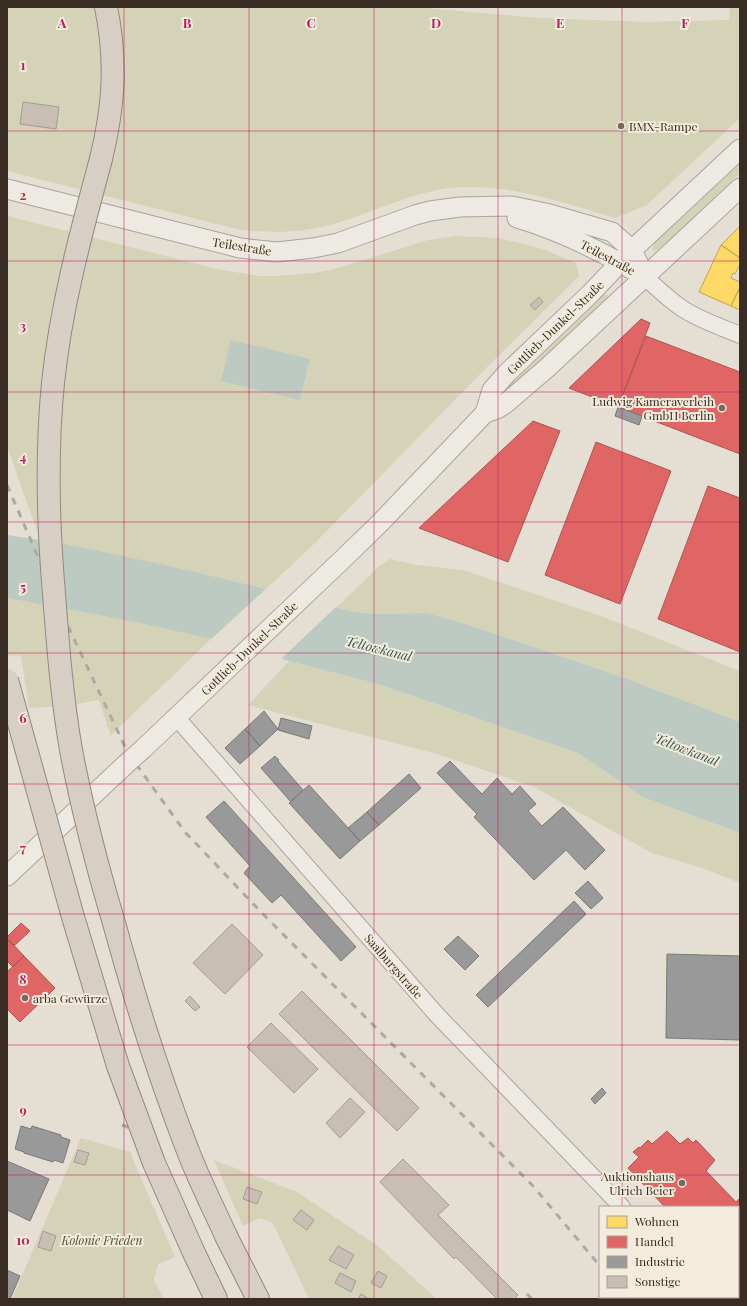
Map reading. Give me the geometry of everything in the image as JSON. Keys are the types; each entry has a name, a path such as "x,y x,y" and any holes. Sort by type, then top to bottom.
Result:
{"highway":[{"path":"106,7 113,56 112,107 101,159 72,270 62,321 53,385 51,415 49,488 50,533 56,617 65,706 71,748 90,836 127,970 155,1061 189,1153 226,1238 258,1299"},
{"path":"7,680 73,916 118,1066 154,1163 216,1299"}],"street":[{"name":"Gottlieb-Dunkel-Straße","path":"7,876 218,679 380,523 484,413 492,390 626,256 740,149"},
{"name":"Gottlieb-Dunkel-Straße","path":"484,413 497,409 505,404 574,344 740,188"},
{"name":"Teilestraße","path":"7,189 228,245 258,251 277,252 313,248 338,243 430,211 460,207 477,207 553,230 602,252 626,256 645,277"},
{"path":"645,277 672,302 687,312 740,335"},
{"name":"Saalburgstraße","path":"176,718 437,1015 621,1206"}],"green space":[{"path":"7,7 414,7 538,18 646,22 729,20 730,7 740,7 740,118 647,205 615,218 533,195 491,188 470,187 449,188 420,194 351,219 313,229 277,232 241,230 7,171"},
{"path":"740,163 740,173 663,246 655,251 652,250 655,242"},
{"path":"7,216 217,269 259,276 314,273 335,269 428,240 455,236 499,238 543,249 576,263 579,276 486,368 315,543 266,589 170,566 38,540 37,531 7,446"},
{"path":"601,293 610,296 495,404 492,401"},
{"path":"390,559 416,565 463,570 598,615 740,671 740,722 630,680 472,626 427,613 373,614 355,612 337,607 378,567"},
{"path":"7,598 135,622 211,639 109,737 110,734 99,700 65,706 29,708 21,655 7,656"},
{"path":"289,661 378,684 578,753 643,797 740,833 740,883 705,869 652,853 534,787 437,754 248,705"},
{"name":"Kolonie Frieden","path":"81,1138 130,1152 175,1257 158,1264 154,1280 164,1299 12,1299"},
{"path":"214,1160 297,1192 378,1246 437,1299 309,1299 273,1223 259,1218 243,1226"}],"water":[{"path":"231,340 310,359 300,400 221,381"},
{"name":"Teltowkanal","path":"7,535 65,544 170,566 355,612 373,614 427,613 472,626 630,680 740,722 740,833 643,797 578,753 378,684 211,639 135,622 7,598"}],"pier":[{"path":"268,587 338,605 279,661 209,641"}],"building: Wohnen":[{"path":"740,226 740,258 721,245"},
{"path":"721,245 740,258 740,264 735,274 733,273 731,278 740,282 740,287 731,306 699,292"},
{"path":"740,287 740,310 731,306"}],"building: Handel":[{"path":"641,319 650,323 618,407 569,388"},
{"path":"646,336 740,372 740,454 618,407"},
{"path":"533,421 560,431 508,562 419,528"},
{"path":"596,442 671,471 620,604 545,575"},
{"path":"708,486 740,498 740,652 658,619"},
{"path":"21,923 30,931 14,946 7,939 7,937"},
{"path":"9,940 24,956 13,967 7,961 7,942"},
{"name":"arba Gewürze","path":"24,956 55,988 20,1022 7,1009 7,972"},
{"path":"667,1131 680,1144 688,1138 693,1143 696,1140 715,1160 706,1171 736,1202 740,1198 740,1212 739,1213 739,1206 664,1206 628,1168 639,1157 633,1152 639,1147 640,1148 648,1140 652,1144"}],"building: Industrie":[{"path":"618,407 642,416 639,425 615,416"},
{"path":"264,711 278,729 260,746 245,729"},
{"path":"281,718 312,726 309,739 278,730"},
{"path":"245,729 260,746 240,764 225,748"},
{"path":"275,756 303,790 291,802 261,768"},
{"path":"450,761 482,794 497,778 512,794 520,786 536,804 528,811 542,826 563,807 605,850 585,870 566,850 534,880 474,817 477,814 437,773"},
{"path":"409,774 421,788 379,825 367,812"},
{"path":"309,785 360,841 340,859 289,803"},
{"path":"224,801 356,947 341,961 281,895 272,903 244,873 250,866 206,817"},
{"path":"367,812 379,825 360,841 348,828"},
{"path":"588,881 603,898 591,909 575,893"},
{"path":"574,901 586,914 488,1007 476,995"},
{"path":"458,936 479,956 465,970 444,949"},
{"path":"667,954 740,956 740,1040 666,1038"},
{"path":"602,1088 606,1093 595,1104 591,1099"},
{"path":"21,1126 31,1129 32,1126 61,1135 61,1137 70,1140 63,1163 54,1160 53,1162 15,1149"},
{"path":"7,1161 49,1179 30,1221 7,1210"},
{"path":"740,1212 740,1227 739,1226"},
{"path":"740,1256 740,1269 739,1269"},
{"path":"7,1270 20,1276 10,1299 7,1299"}],"building: Sonstige":[{"path":"23,102 59,107 56,129 20,124"},
{"path":"539,297 543,302 535,310 530,305"},
{"path":"232,924 263,955 225,994 193,963"},
{"path":"302,991 419,1108 397,1131 279,1014"},
{"path":"190,996 200,1007 195,1011 185,1001"},
{"path":"271,1023 318,1069 294,1093 247,1047"},
{"path":"350,1098 365,1112 340,1138 326,1123"},
{"path":"78,1150 89,1153 85,1165 74,1162"},
{"path":"403,1159 449,1205 438,1215 518,1295 514,1299 497,1299 456,1257 454,1259 380,1182"},
{"path":"247,1187 262,1192 257,1204 243,1199"},
{"path":"301,1210 314,1220 307,1230 293,1220"},
{"path":"43,1231 56,1236 51,1251 38,1247"},
{"path":"338,1246 354,1255 346,1269 329,1260"},
{"path":"378,1271 387,1276 381,1288 371,1283"},
{"path":"340,1273 356,1281 351,1292 335,1283"},
{"path":"361,1294 369,1299 358,1299"}],"railway":[{"path":"7,485 66,622 128,753 185,832 259,910 533,1186 599,1265"},
{"path":"122,1125 130,1128"},
{"path":"527,1294 532,1299"}],"place":[{"name":"BMX-Rampe","path":"621,126"},
{"name":"Ludwig Kameraverleih GmbH Berlin","path":"722,408"},
{"name":"arba Gewürze","path":"25,998"},
{"name":"Auktionshaus Ulrich Beier","path":"682,1183"}]}
